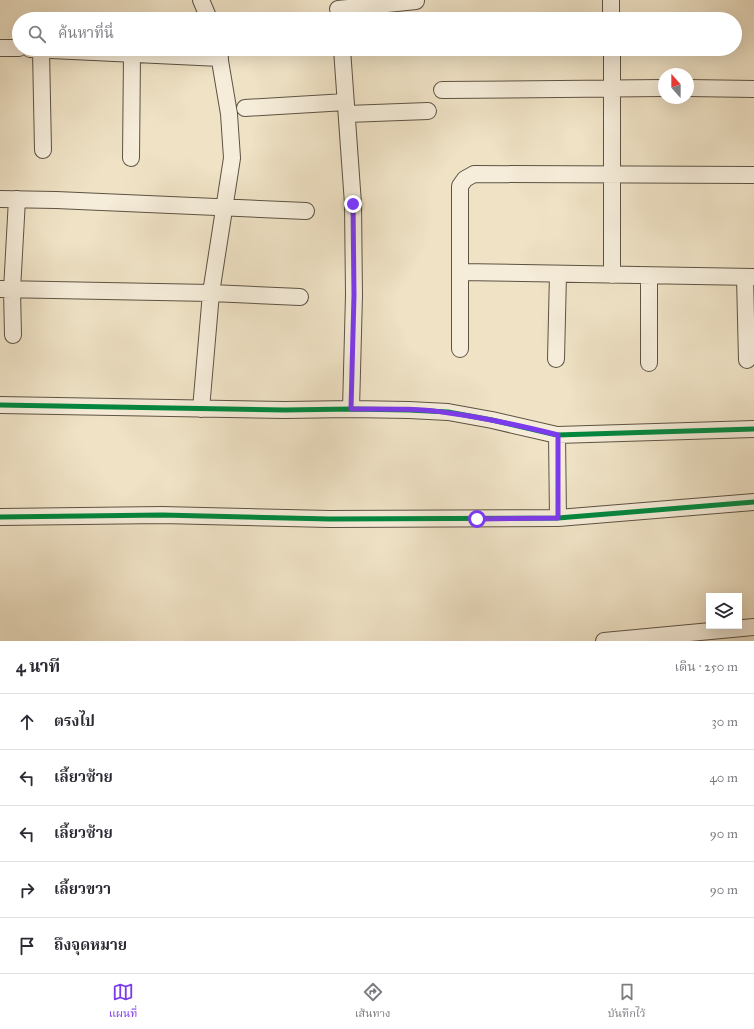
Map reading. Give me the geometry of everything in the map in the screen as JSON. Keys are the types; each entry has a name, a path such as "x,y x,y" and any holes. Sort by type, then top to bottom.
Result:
{"street":[{"path":"201,0 206,12"},
{"path":"611,0 611,12"},
{"path":"338,9 416,1"},
{"path":"0,48 12,48"},
{"path":"36,56 43,150"},
{"path":"131,158 132,56"},
{"path":"201,409 211,293 232,158 229,114 219,56"},
{"path":"342,56 353,204 354,295 351,409"},
{"path":"612,56 612,275"},
{"path":"442,90 658,88"},
{"path":"694,88 754,89"},
{"path":"246,108 346,108 428,111"},
{"path":"460,349 460,186 465,179 474,174 754,175"},
{"path":"0,199 306,211"},
{"path":"14,335 6,290 17,200"},
{"path":"460,272 749,277 747,360"},
{"path":"556,359 558,274"},
{"path":"649,276 649,363"},
{"path":"6,290 211,293 300,297"},
{"path":"0,405 284,410 351,409 448,412 523,426 558,435 754,429"},
{"path":"558,435 558,518"},
{"path":"0,517 162,515 330,518 558,518 754,502"},
{"path":"604,641 754,627"}],"cycle path":[{"path":"0,405 285,410 351,409 448,412 492,420 557,435 754,429"},
{"path":"0,517 162,515 330,519 558,518 754,502"}],"route":[{"path":"353,204 354,295 351,409 448,412 523,426 558,435 558,518 477,519"}]}
